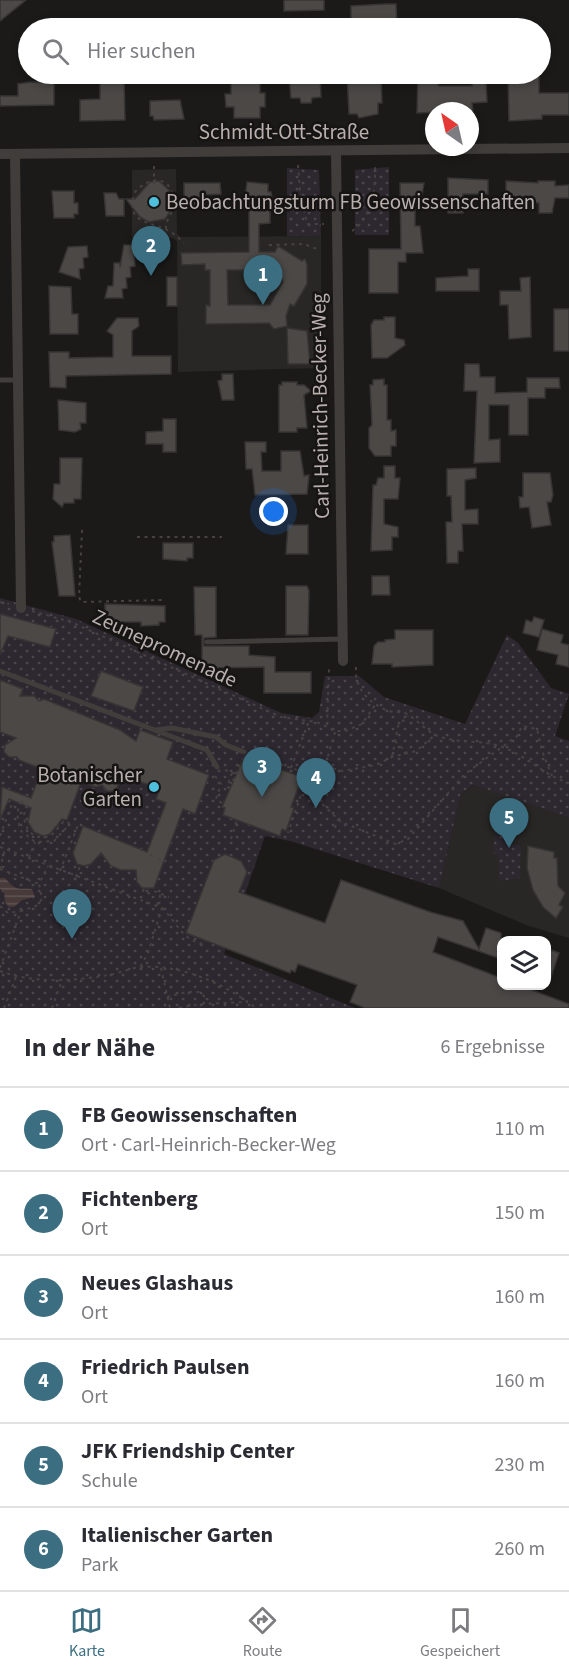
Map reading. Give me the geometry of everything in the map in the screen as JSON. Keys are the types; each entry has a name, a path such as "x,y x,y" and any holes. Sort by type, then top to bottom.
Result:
{"street":[{"name":"Schmidt-Ott-Straße","path":"0,154 569,148"},
{"name":"Carl-Heinrich-Becker-Weg","path":"336,152 343,661"},
{"path":"15,153 21,608"}],"lane":[{"path":"0,380 19,380"},
{"path":"207,642 343,639"},
{"path":"0,671 207,750 217,767"},
{"path":"154,730 172,728 216,737 226,745 244,752"}],"path":[{"path":"352,231 359,226 368,210 376,186 375,164"},
{"path":"298,165 307,224 324,224"},
{"path":"154,166 154,184"},
{"path":"154,179 145,182 135,192 132,207 140,220 166,229 184,243"},
{"path":"154,179 168,188 174,197 174,206 165,220 166,229"},
{"path":"269,244 304,244 318,249"},
{"path":"82,530 79,597 81,602 162,600"},
{"path":"137,537 222,537"},
{"name":"Zeunepromenade","path":"0,602 71,622 281,717 327,725"},
{"path":"356,667 357,682 364,696 375,705 408,715 435,735 502,747 526,758 552,776 569,783"},
{"path":"329,669 327,725 335,731 345,731 362,724 375,705"},
{"path":"392,757 398,726 408,715"},
{"path":"291,768 309,721"},
{"path":"335,731 319,787 319,798 324,808 337,820 364,834 396,844 403,843 476,764 517,736 522,726 537,729 542,751 552,776"},
{"path":"326,766 342,771 376,765 425,746 435,735"},
{"path":"395,741 407,753"},
{"path":"244,752 308,774 288,833"},
{"path":"230,788 227,787 239,765"},
{"path":"228,771 234,773"},
{"path":"234,773 234,781"},
{"path":"214,775 221,784 216,799 223,804"},
{"path":"0,836 13,801"},
{"path":"21,801 27,804 22,814 24,823 33,835 39,838 51,836 64,821 69,823 62,835 54,841 35,842 20,830 17,813 21,801"},
{"path":"231,839 237,820"},
{"path":"335,828 337,820"},
{"path":"422,823 426,827"},
{"path":"60,871 78,825"},
{"path":"29,858 35,842"},
{"path":"0,847 162,908 180,933 190,941 202,944 206,940"},
{"path":"0,906 8,912 21,911 40,903 43,894 39,884 0,869 5,849"},
{"path":"39,884 48,866"},
{"path":"76,877 80,866"},
{"path":"144,889 143,891 147,894 161,893 169,897"},
{"path":"157,906 161,893"},
{"path":"140,967 148,953 162,908"},
{"path":"21,911 0,970 16,977 62,980 110,975 140,967 161,968 217,984 256,1008"},
{"path":"161,968 170,1008"},
{"path":"4,1008 16,977"},
{"path":"51,1008 62,980"},
{"path":"166,997 186,992 200,992 204,996 204,1004"},
{"path":"179,1008 204,1004 248,1002"}],"shaded area":[{"path":"389,167 389,235 355,235 355,170"},
{"path":"287,168 319,170 321,236 287,236"},
{"path":"176,169 177,234 181,237 321,236 321,368 178,372 177,241 173,238 132,238 132,170"},
{"name":"Botanischer Garten","path":"0,598 76,619 281,713 312,718 319,712 325,676 359,676 384,697 465,724 507,635 518,643 551,688 569,694 555,736 569,741 569,818 474,785 461,793 439,888 290,841 265,836 224,954 355,1008 0,1008"},
{"path":"475,785 569,818 569,938 526,925 439,888 461,793"},
{"path":"495,832 511,836 510,844 521,846 520,878 499,881 498,854 493,854"},
{"path":"0,878 5,878 17,888 32,889 35,897 22,900 14,907 9,907 5,902 4,892 0,889"}],"building":[{"path":"0,0 26,0 0,21"},
{"path":"284,0 324,0 324,10 284,11"},
{"path":"396,4 397,18 351,18 351,6"},
{"path":"18,84 54,84 54,105 0,106 0,96 18,96"},
{"path":"100,84 124,84 125,120 80,121 80,100 100,99"},
{"path":"231,84 260,84 260,93 265,93 265,107 260,107 260,118 234,118 234,107 226,107 225,94 231,94"},
{"path":"290,84 320,84 321,97 312,98 311,103 301,103 300,98 291,98"},
{"path":"348,84 381,84 382,103 378,103 378,114 359,118 357,114 349,114"},
{"path":"418,84 472,86 472,84 486,84 487,102 425,102 425,113 417,113"},
{"path":"508,84 539,84 539,93 569,93 569,115 542,115 542,119 509,121"},
{"path":"180,100 184,119 154,120 153,116 150,116 150,101"},
{"path":"448,178 488,180 488,194 463,194 463,213 448,213"},
{"path":"159,181 184,204 184,183 220,183 221,194 203,195 203,206 173,207 165,219 149,222 140,217 126,199 135,199 150,182"},
{"path":"506,181 538,183 538,181 555,181 555,186 569,185 569,198 555,198 552,213 539,213 539,203 506,203"},
{"path":"247,182 268,184 268,192 271,192 275,202 270,206 270,223 259,224 259,252 275,252 278,246 302,261 305,259 307,265 307,284 294,306 290,304 286,316 287,326 274,329 269,323 206,324 206,305 210,306 210,270 205,270 205,264 182,265 181,253 249,252 249,200 245,199","holes":["227,270 273,270 280,274 283,282 270,305 228,305"]},
{"path":"400,183 424,183 420,207 415,207 415,226 420,226 423,253 406,253 406,262 398,262 398,293 369,293 369,249 401,249"},
{"path":"52,191 74,191 74,203 78,203 78,214 74,214 74,218 54,218"},
{"path":"104,193 116,193 119,199 124,199 124,216 106,216"},
{"path":"124,245 138,245 139,255 134,255 135,266 130,267 131,277 126,278 127,288 122,289 123,298 105,298 108,286 113,286 114,263 120,263 120,267"},
{"path":"87,246 88,257 83,258 84,268 79,269 80,279 59,272 68,247"},
{"path":"468,269 479,269 479,291 436,291 436,278 468,276"},
{"path":"167,277 177,277 177,306 167,306"},
{"path":"530,277 531,337 509,339 508,305 500,305 500,291 521,291 520,278"},
{"path":"49,286 71,287 72,314 78,314 78,334 50,334"},
{"path":"554,309 569,309 569,351 554,351"},
{"path":"384,317 395,317 395,338 404,340 405,345 387,358 372,358 371,325 374,320 384,320"},
{"path":"117,318 138,318 139,326 132,331 132,356 171,356 171,374 66,376 66,388 50,387 49,352 69,352 69,358 113,357 113,335 107,331"},
{"path":"287,328 307,331 310,364 288,364"},
{"path":"465,364 479,364 480,377 495,377 495,393 527,392 527,378 559,378 560,388 545,388 545,398 528,398 528,435 509,435 509,405 489,405 489,440 500,439 500,462 474,463 477,391 464,391"},
{"path":"222,374 233,374 234,400 222,400 218,381 222,380"},
{"path":"384,379 384,385 387,385 387,420 391,420 391,431 396,430 396,446 391,446 391,456 375,456 369,448 369,428 372,425 370,385 373,385 373,380"},
{"path":"282,382 297,382 297,385 304,385 311,391 304,395 307,428 297,428 297,432 279,432 279,385 282,385"},
{"path":"58,400 86,403 86,423 80,423 81,429 75,432 59,430"},
{"path":"163,419 176,419 176,452 163,452 163,444 146,444 146,432 163,431"},
{"path":"245,442 266,442 266,452 261,452 262,471 281,471 281,451 300,451 304,476 309,475 307,494 255,495 252,469 246,469"},
{"path":"60,458 82,458 81,499 74,499 74,503 64,503 62,507 53,499 54,484 60,484"},
{"path":"384,466 395,466 395,478 400,478 398,499 384,499 384,524 398,527 398,537 392,537 392,550 371,551 373,485 376,485 378,478 384,478"},
{"path":"476,468 476,478 465,480 465,510 478,509 478,524 462,524 463,551 458,551 458,563 447,563 446,522 452,522 451,496 447,496 447,469"},
{"path":"523,473 550,473 553,495 551,502 547,502 551,525 532,528 529,507 520,508 519,497 523,497"},
{"path":"288,525 308,525 308,554 286,554"},
{"path":"70,535 75,596 59,596 52,542 54,542 54,536"},
{"path":"163,543 193,543 193,558 187,558 187,561 163,559"},
{"path":"372,576 389,576 390,595 372,595"},
{"path":"286,586 307,586 309,591 308,635 286,635"},
{"path":"194,587 216,587 216,637 204,638 204,646 249,646 249,655 275,657 275,672 311,672 311,693 264,693 264,667 202,668 202,635 195,635"},
{"path":"105,604 165,606 165,622 159,622 159,625 141,626 141,622 105,620"},
{"path":"0,614 56,629 50,647 8,636 0,655"},
{"path":"534,617 544,620 539,637 523,633 526,620 532,622"},
{"path":"542,629 563,635 561,643 569,645 569,667 556,664 558,655 537,650"},
{"path":"395,630 433,630 433,665 392,667 392,664 372,664 374,646 378,642 395,639"},
{"path":"101,671 143,687 134,711 91,696"},
{"path":"0,680 23,689 20,696 34,696 39,701 44,699 120,730 136,741 140,730 173,742 167,759 209,775 195,814 183,809 154,888 142,888 137,882 136,870 121,870 111,866 101,853 91,864 84,866 77,864 73,853 83,826 147,852 166,803 156,799 160,789 116,773 118,786 114,791 107,791 102,785 96,787 81,782 67,820 62,819 50,834 43,836 34,832 28,822 31,808 9,799 0,820 2,787 31,798 42,769 19,760 17,757 9,757 4,752 5,745 16,738 0,732"},
{"path":"244,757 302,777 291,807 294,808 286,831 282,829 280,836 223,815 225,808 222,807"},
{"path":"528,846 554,852 554,858 557,858 558,886 565,893 559,905 563,907 556,918 543,907 533,890 527,868"},
{"path":"225,854 241,861 247,872 239,892 325,923 341,880 430,912 463,921 479,949 486,928 501,933 501,936 497,936 497,958 438,937 433,952 497,976 497,990 532,990 569,1004 569,1008 365,1008 350,1002 357,985 298,964 295,972 291,970 290,973 186,933 214,860"},
{"path":"551,950 559,953 551,977"}],"place":[{"name":"Beobachtungsturm FB Geowissenschaften","path":"154,202"},
{"name":"Fichtenberg","path":"151,276"},
{"name":"FB Geowissenschaften","path":"263,305"},
{"name":"Botanischer Garten","path":"154,787"},
{"name":"Neues Glashaus","path":"262,797"},
{"name":"Friedrich Paulsen","path":"316,808"},
{"name":"JFK Friendship Center","path":"509,848"},
{"name":"Italienischer Garten","path":"72,939"}]}
